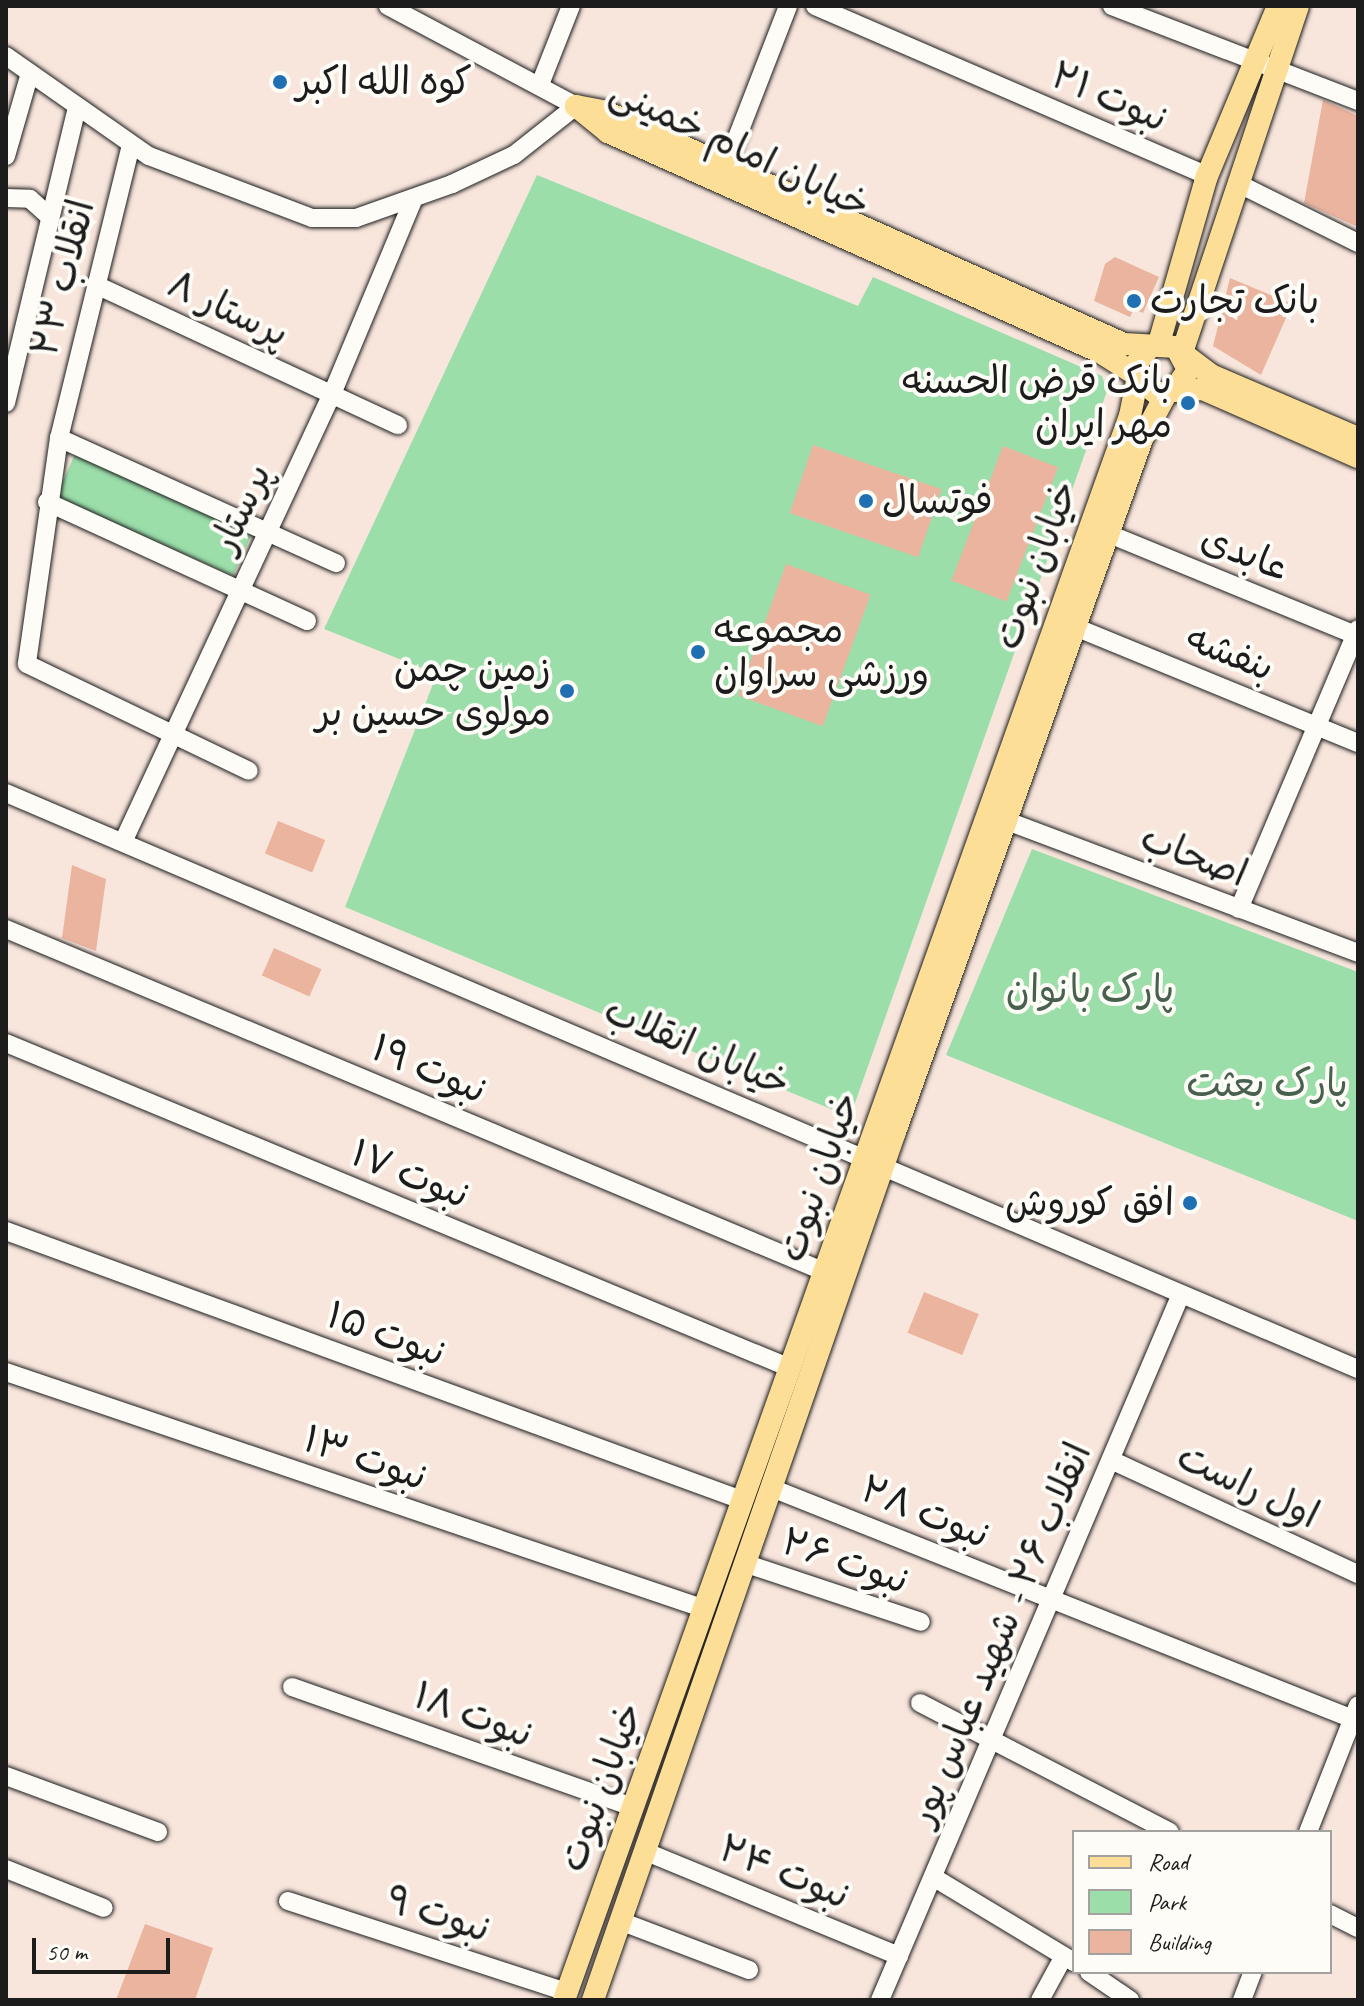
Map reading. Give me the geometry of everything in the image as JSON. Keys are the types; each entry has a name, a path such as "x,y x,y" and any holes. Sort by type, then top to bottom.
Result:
{"main road":[{"path":"1170,392 1188,370 1182,353 1237,183 1269,63 1278,6"},
{"path":"1298,6 1207,176 1155,345 1139,358 1138,376 1149,390 1203,389 1358,457"},
{"name":"خیابان امام خمینی","path":"576,106 606,112 722,174 1100,352 1138,376"},
{"name":"خیابان امام خمینی","path":"722,174 1124,344 1155,345"},
{"path":"1155,345 1182,353 1211,375 1358,438"},
{"name":"خیابان نبوت","path":"565,1996 788,1367 825,1272 985,812 1133,408 1138,376"},
{"name":"خیابان نبوت","path":"593,2000 1075,627 1109,534 1170,392"},
{"path":"985,812 1007,821"},
{"path":"744,1495 772,1494"},
{"path":"632,1807 656,1816"}],"street":[{"path":"6,56 131,145 248,199 312,218 356,218 413,200 514,155 576,106 541,82 388,6"},
{"path":"541,82 571,6"},
{"path":"722,174 788,6"},
{"name":"نبوت ۲۱","path":"815,6 1207,176"},
{"path":"1112,6 1269,63 1358,101"},
{"path":"6,156 30,73"},
{"path":"6,403 77,107"},
{"name":"انقلاب ۲۳","path":"131,145 59,438 47,502 27,664 174,733"},
{"path":"1237,183 1358,243"},
{"path":"6,198 30,199 49,216"},
{"name":"پرستار","path":"123,842 332,394 413,200"},
{"name":"پرستار ۸","path":"96,285 398,425"},
{"path":"59,438 336,563"},
{"path":"47,502 307,621"},
{"name":"عابدی","path":"1109,534 1356,632"},
{"name":"بنفشه","path":"1075,627 1358,743"},
{"path":"1239,909 1314,725 1356,632"},
{"path":"174,733 249,771"},
{"name":"خیابان انقلاب","path":"6,793 864,1154 1358,1369"},
{"name":"اصحاب","path":"1007,821 1358,953"},
{"name":"نبوت ۱۹","path":"6,929 825,1272"},
{"name":"نبوت ۱۷","path":"6,1043 788,1367"},
{"name":"نبوت ۱۵","path":"6,1231 744,1495"},
{"name":"انقلاب ۲۶ - شهید عباس پور","path":"880,2000 1181,1294"},
{"name":"نبوت ۱۳","path":"6,1372 702,1608"},
{"name":"اول راست","path":"1111,1460 1358,1574"},
{"name":"نبوت ۲۸","path":"772,1494 1356,1715"},
{"name":"نبوت ۲۶","path":"747,1564 921,1622"},
{"name":"نبوت ۱۸","path":"292,1687 632,1807"},
{"path":"920,1703 1166,1830"},
{"path":"1309,1830 1356,1715"},
{"path":"6,1776 158,1832"},
{"name":"نبوت ۲۴","path":"644,1851 899,1956"},
{"path":"6,1869 104,1908"},
{"path":"933,1877 1069,1959 1040,2000"},
{"name":"نبوت ۹","path":"288,1901 565,1996"},
{"path":"1332,1915 1358,1928"},
{"path":"620,1921 749,1970"},
{"path":"1092,1974 1130,2000"},
{"path":"1242,2000 1252,1974"}],"green space":[{"name":"مجموعه ورزشی سراوان","path":"537,175 858,306 873,277 1102,376 1107,391 850,1117 345,907 437,674 324,629"},
{"path":"75,454 252,533 233,576 56,497"},
{"path":"1032,849 1358,972 1358,1221 946,1055"}],"building":[{"path":"1323,100 1358,116 1358,227 1304,203"},
{"path":"1115,257 1159,277 1143,313 1134,309 1130,317 1094,301 1105,264"},
{"path":"1230,278 1292,304 1261,375 1213,346"},
{"name":"فوتسال","path":"813,445 942,489 918,557 790,513"},
{"path":"1003,446 1058,467 1006,602 951,580"},
{"path":"786,564 871,595 823,726 738,696"},
{"path":"278,821 325,840 312,873 265,853"},
{"path":"72,865 106,879 96,951 62,938"},
{"path":"274,948 322,969 309,997 262,975"},
{"path":"924,1292 979,1314 962,1355 908,1333"},
{"path":"145,1924 213,1948 195,2000 116,2000"}],"place":[{"name":"کوه الله اکبر","path":"280,82"},
{"name":"بانک تجارت","path":"1134,301"},
{"name":"بانک قرض الحسنه مهر ایران","path":"1188,403"},
{"name":"فوتسال","path":"866,501"},
{"name":"مجموعه ورزشی سراوان","path":"698,652"},
{"name":"زمین چمن مولوی حسین بر","path":"567,691"},
{"name":"افق کوروش","path":"1190,1203"}],"park label":[{"name":"پارک بانوان","path":"1090,990"},
{"name":"پارک بعثت","path":"1267,1084"}]}
